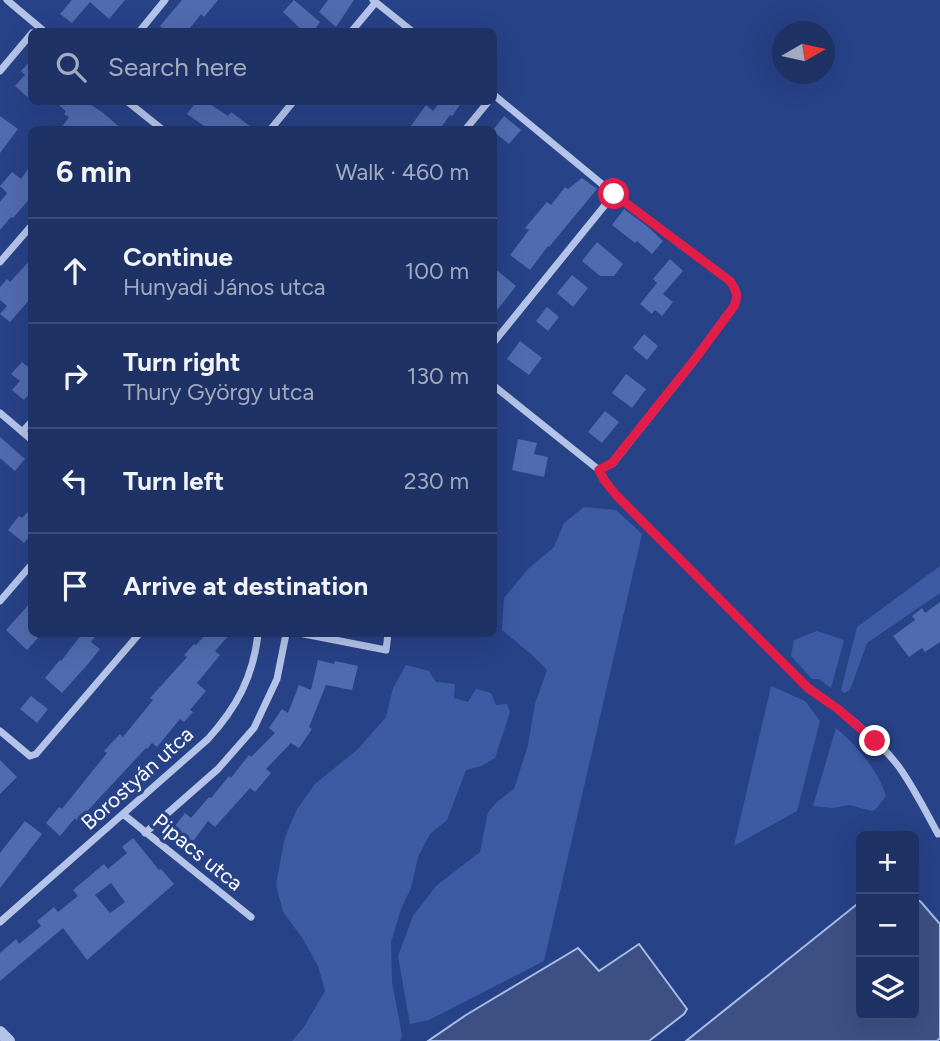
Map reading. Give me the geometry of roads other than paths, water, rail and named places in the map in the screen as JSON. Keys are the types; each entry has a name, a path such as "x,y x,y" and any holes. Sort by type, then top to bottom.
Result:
{"street":[{"path":"8,0 32,28"},
{"path":"142,28 165,0"},
{"path":"354,28 374,1 408,28"},
{"path":"0,71 28,37"},
{"path":"497,97 614,194 730,281 737,294 734,306 695,359 612,463 599,470"},
{"path":"132,105 158,126"},
{"path":"273,126 291,105"},
{"path":"469,126 486,105"},
{"path":"497,338 614,194"},
{"path":"0,262 28,230"},
{"path":"497,388 599,470 617,496 808,688 838,709 875,741 898,767 938,834"},
{"path":"0,413 28,437"},
{"path":"22,432 28,425"},
{"path":"0,601 28,569"},
{"path":"0,731 30,756 36,754 136,637"},
{"name":"Borostyán utca","path":"0,922 208,739 238,700 253,665 258,637"},
{"path":"145,832 218,769 254,728 277,679 286,637"},
{"path":"319,637 386,650 388,637"},
{"name":"Pipacs utca","path":"123,814 251,917"},
{"path":"0,1032 9,1041"}]}
